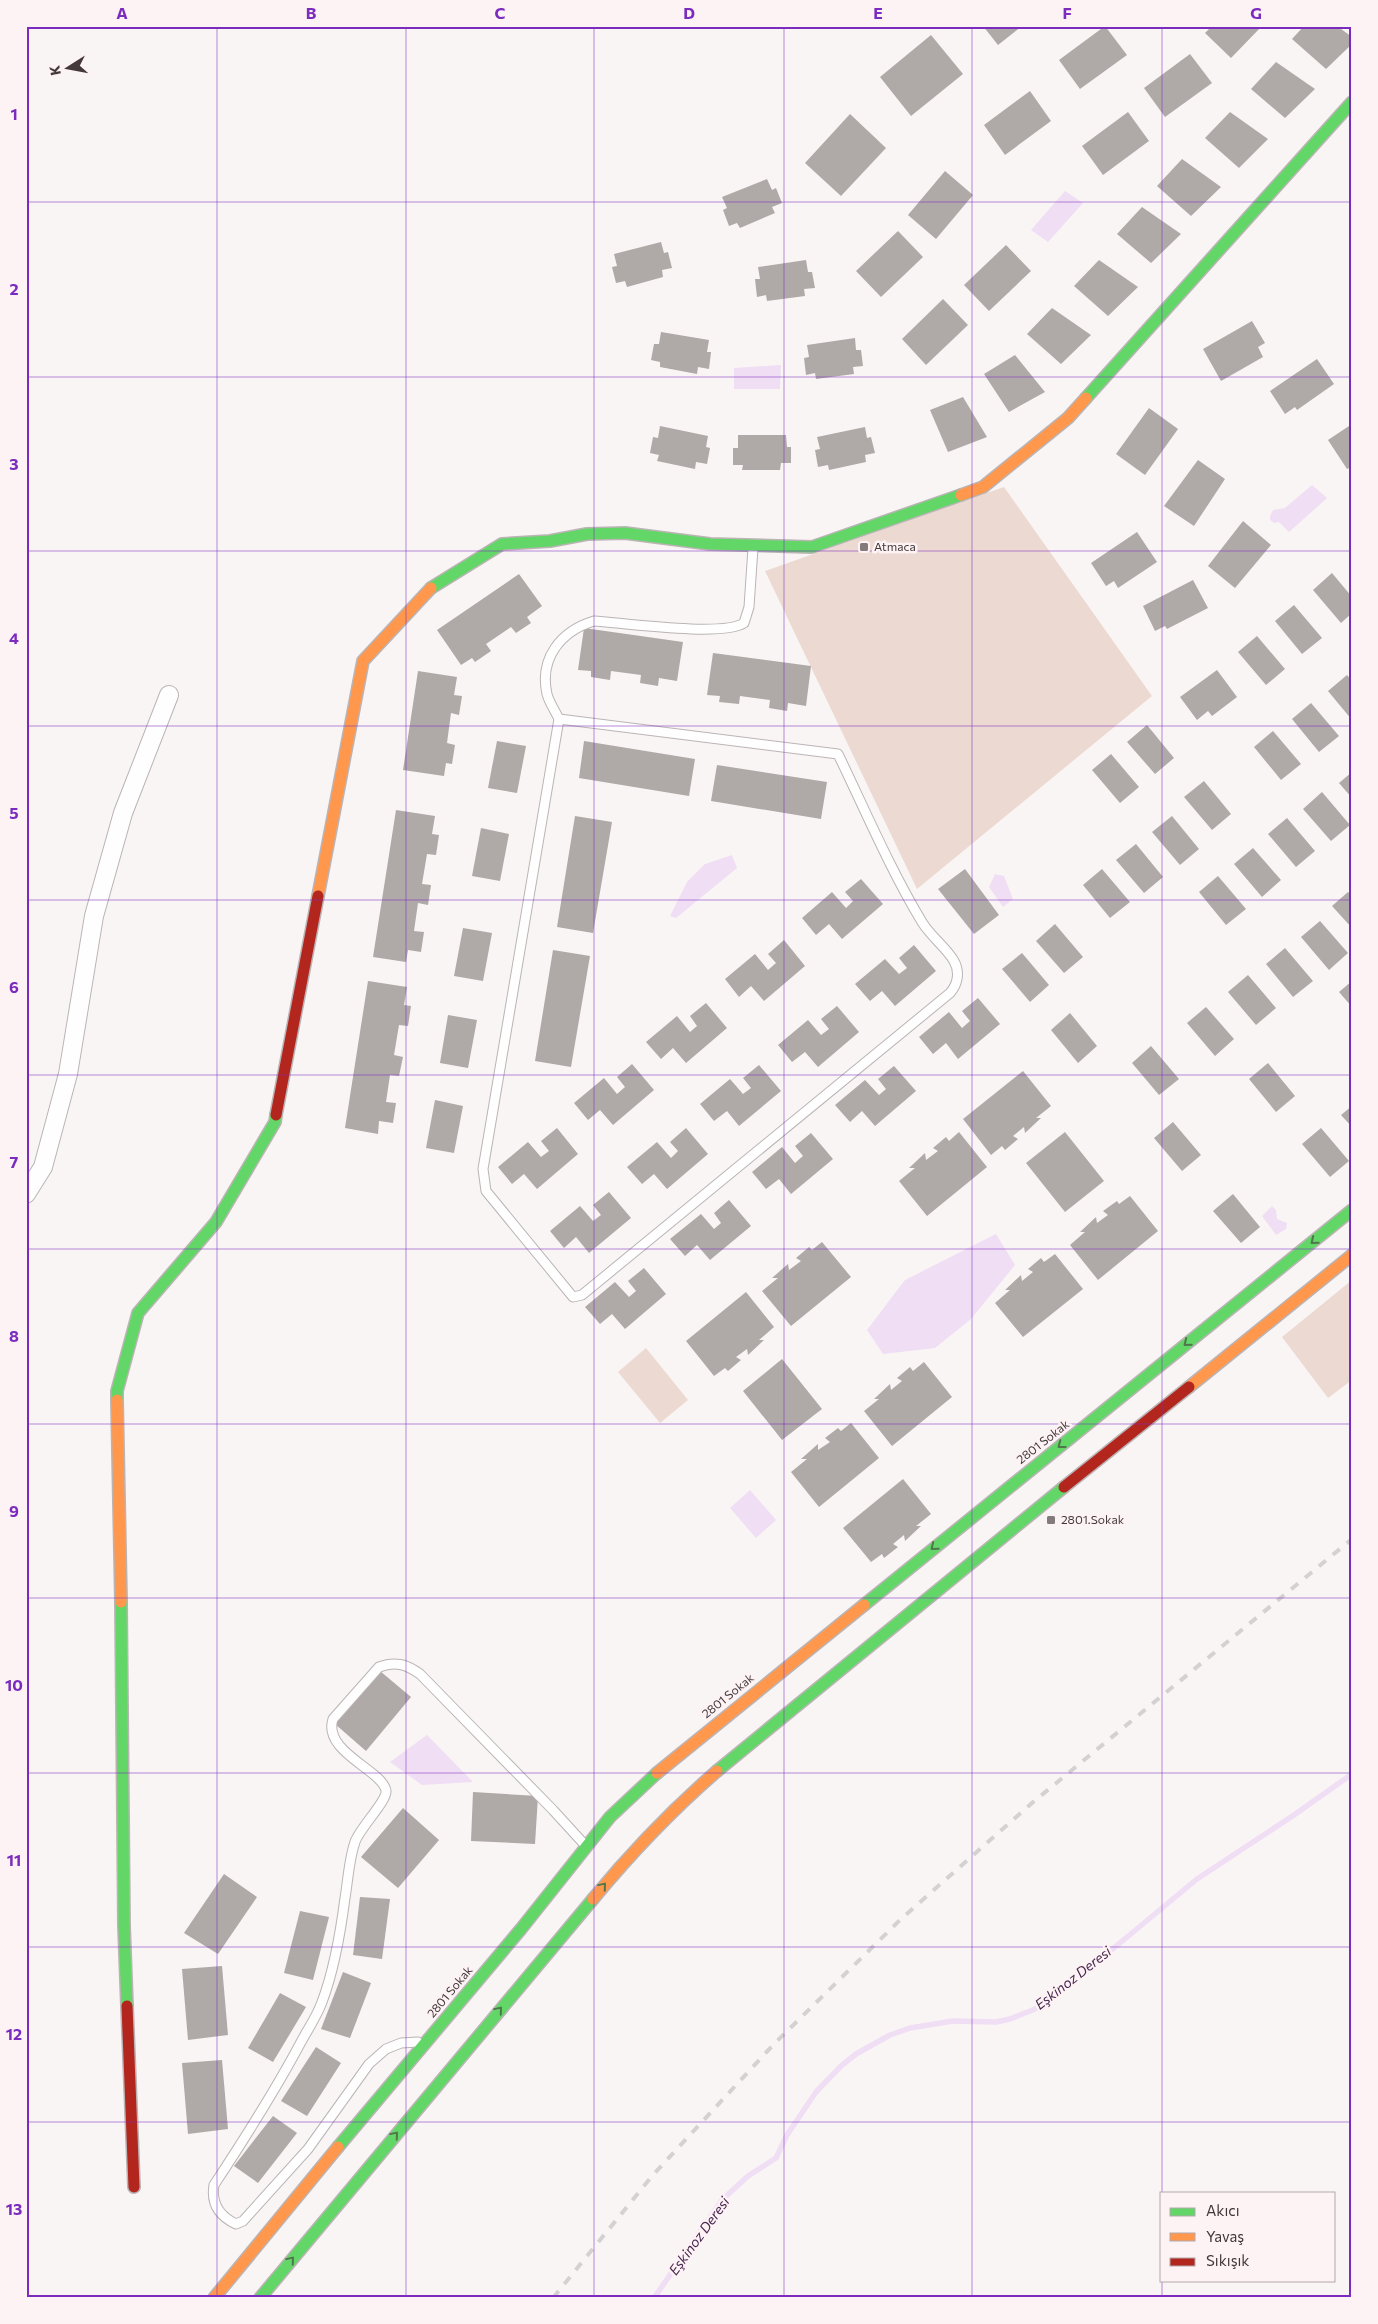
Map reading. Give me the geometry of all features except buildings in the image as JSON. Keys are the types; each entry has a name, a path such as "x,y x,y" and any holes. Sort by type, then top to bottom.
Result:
{"main road":[{"path":"134,2187 124,1926 122,1647 117,1391 138,1313 216,1222 275,1122 363,661 426,591 502,544 550,541 588,534 625,533 710,544 812,547 983,487 1068,418 1352,102"},
{"name":"2801 Sokak","path":"214,2298 328,2158 521,1928 610,1817 711,1728 1352,1210"},
{"path":"260,2298 630,1854 659,1822 753,1740 1352,1255"}],"street":[{"path":"26,1194 43,1167 68,1074 94,916 123,813 169,695"}],"lane":[{"path":"559,719 838,754 907,896 924,925 954,962 958,976 956,986 950,993 582,1295 573,1296 486,1191 483,1169 559,719 547,695 547,662 554,647 579,625 594,621 715,629 738,627 744,623 749,607 753,545"},
{"path":"426,2041 401,2043 386,2049 369,2064 308,2150 243,2221 236,2224 220,2214 212,2195 214,2185 281,2080 322,2002 341,1926 355,1842 367,1819 385,1798 384,1784 336,1741 330,1727 332,1719 379,1667 389,1663 408,1665 420,1674 553,1810 586,1847"}],"shaded area":[{"path":"1065,191 1083,203 1048,242 1031,230"},
{"path":"781,365 780,389 734,389 734,368"},
{"path":"1312,485 1327,498 1289,532 1279,522 1274,523 1270,520 1273,510 1285,508"},
{"path":"1004,487 1152,696 917,889 765,571"},
{"path":"732,855 737,868 676,918 670,916 687,882 705,864"},
{"path":"995,874 1004,876 1013,899 1003,907 989,887"},
{"path":"1272,1206 1276,1210 1277,1219 1287,1223 1286,1229 1276,1235 1262,1216"},
{"path":"996,1234 1015,1265 971,1319 935,1348 883,1354 867,1330 905,1280"},
{"path":"1352,1280 1352,1380 1328,1398 1282,1337"},
{"path":"646,1348 688,1400 660,1423 618,1372"},
{"path":"750,1490 776,1520 756,1538 730,1508"},
{"path":"427,1735 473,1782 422,1785 390,1762"}],"waterway":[{"name":"Eşkinoz Deresi","path":"654,2298 722,2200 748,2176 776,2158 787,2135 816,2092 841,2066 856,2054 890,2035 910,2028 953,2021 996,2022 1010,2019 1035,2009 1079,1977 1197,1879 1352,1774"}],"railway":[{"path":"553,2298 652,2176 774,2044 901,1919 1032,1803 1352,1539"}],"traffic: fast":[{"path":"1086,398 1352,102"},
{"path":"431,588 502,544 550,541 587,534 625,533 710,544 812,547 961,495"},
{"path":"117,1400 117,1391 138,1313 216,1222 275,1122 276,1115"},
{"path":"864,1605 1352,1210"},
{"path":"717,1771 1064,1487"},
{"path":"121,1602 124,1926 127,2006"},
{"path":"338,2147 521,1929 610,1817 657,1773"},
{"path":"260,2298 593,1899"}],"traffic: slow":[{"path":"961,495 983,487 1068,418 1086,398"},
{"path":"318,896 363,661 431,588"},
{"path":"1189,1387 1352,1255"},
{"path":"117,1400 121,1602"},
{"path":"657,1773 864,1605"},
{"path":"593,1899 652,1832 717,1771"},
{"path":"214,2298 338,2147"}],"traffic: jam":[{"path":"276,1115 318,896"},
{"path":"1064,1487 1189,1387"},
{"path":"127,2006 134,2187"}],"place":[{"name":"Atmaca","path":"864,547"},
{"name":"2801.Sokak","path":"1051,1520"}]}
